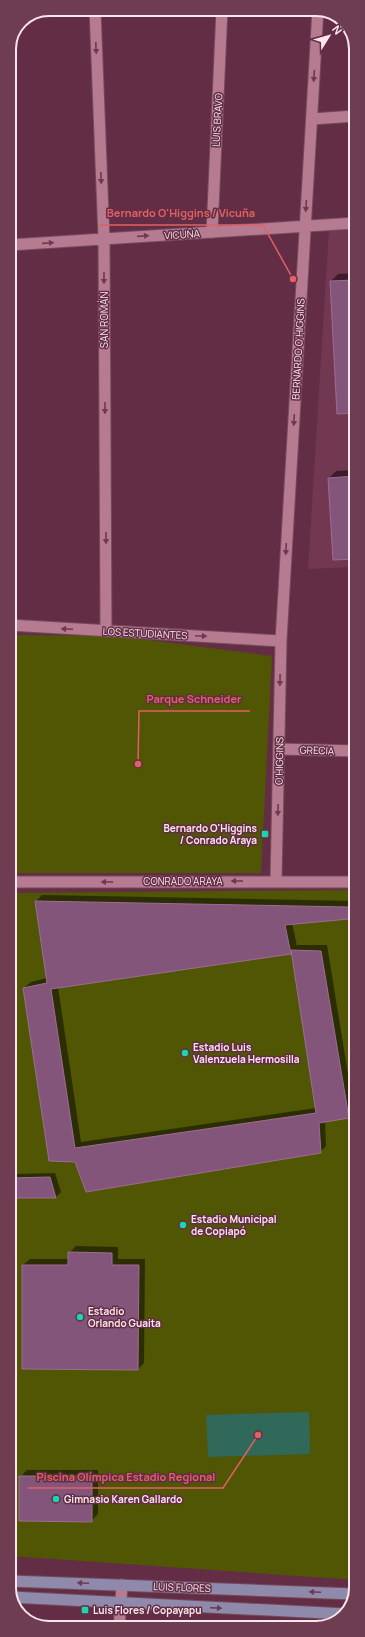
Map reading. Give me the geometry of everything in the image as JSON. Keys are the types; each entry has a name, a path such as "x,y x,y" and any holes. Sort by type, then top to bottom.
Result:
{"main road":[{"name":"LUIS FLORES","path":"16,1581 348,1594"},
{"name":"LUIS FLORES","path":"18,1597 337,1614"}],"street":[{"name":"SAN ROMÁN","path":"95,16 104,239 106,631"},
{"name":"LUIS BRAVO","path":"212,232 222,16"},
{"name":"BERNARDO O'HIGGINS","path":"281,641 318,16"},
{"path":"312,119 349,116"},
{"name":"VICUÑA","path":"16,245 349,223"},
{"name":"LOS ESTUDIANTES","path":"16,626 281,641"},
{"name":"O'HIGGINS","path":"276,881 281,641"},
{"name":"GRECIA","path":"279,749 349,751"},
{"name":"CONRADO ARAYA","path":"16,882 349,882"},
{"path":"120,1621 122,1585"}],"shaded area":[{"path":"349,229 349,567 308,569 329,230"},
{"path":"309,1412 310,1454 208,1457 206,1415"}],"green space":[{"path":"16,635 118,636 272,656 261,873 16,873"},
{"name":"Estadio Municipal de Copiapó","path":"349,890 349,1580 16,1556 16,893"}],"building":[{"path":"349,280 349,413 337,414 330,281"},
{"path":"349,476 349,559 333,560 328,478"},
{"path":"35,901 349,907 349,919 285,925 291,954 51,989 75,1148 316,1113 291,950 321,951 349,1118 319,1123 321,1153 86,1192 75,1162 49,1161 23,988 47,983"},
{"path":"50,1177 56,1198 16,1198 16,1178"},
{"name":"Estadio Orlando Guaita","path":"68,1252 112,1253 112,1265 139,1265 138,1370 22,1369 22,1265 68,1265"},
{"name":"Gimnasio Karen Gallardo","path":"19,1476 92,1476 92,1522 19,1521"}],"place":[{"name":"Bernardo O'Higgins / Vicuña","path":"293,279"},
{"name":"Parque Schneider","path":"138,764"},
{"name":"Bernardo O'Higgins / Conrado Araya","path":"265,834"},
{"name":"Estadio Luis Valenzuela Hermosilla","path":"185,1053"},
{"name":"Estadio Municipal de Copiapó","path":"183,1225"},
{"name":"Estadio Orlando Guaita","path":"80,1317"},
{"name":"Piscina Olímpica Estadio Regional","path":"258,1435"},
{"name":"Gimnasio Karen Gallardo","path":"56,1499"},
{"name":"Luis Flores / Copayapu","path":"85,1610"}]}
